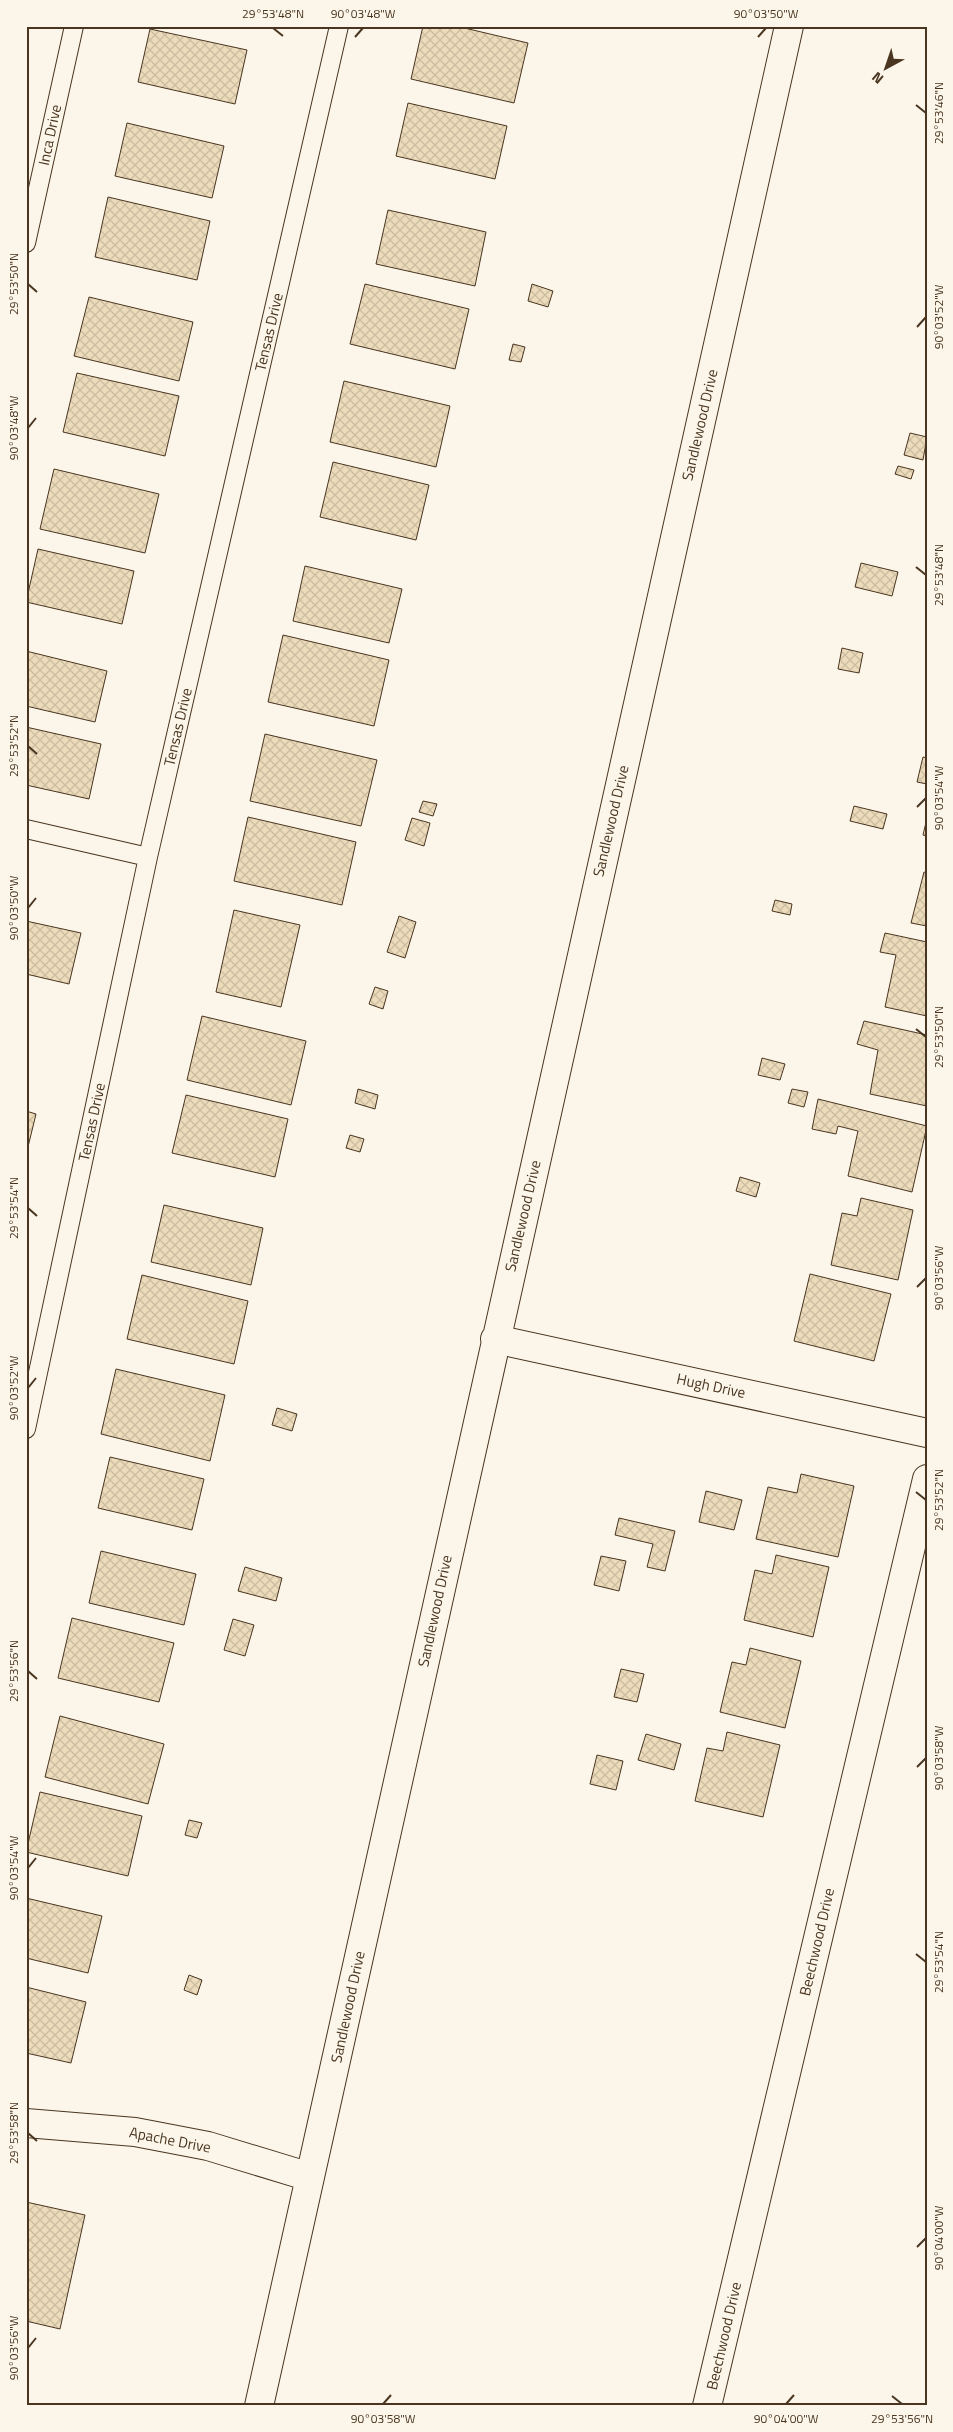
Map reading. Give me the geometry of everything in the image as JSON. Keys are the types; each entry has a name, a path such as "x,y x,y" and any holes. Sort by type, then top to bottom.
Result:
{"street":[{"name":"Sandlewood Drive","path":"258,2406 789,26"},
{"name":"Hugh Drive","path":"495,1339 927,1433"},
{"name":"Beechwood Drive","path":"707,2406 927,1479"},
{"name":"Apache Drive","path":"26,2123 135,2132 208,2146 310,2177"}],"lane":[{"name":"Inca Drive","path":"26,243 74,26"},
{"name":"Tensas Drive","path":"26,1429 148,857 339,26"},
{"path":"26,829 148,857"}],"building":[{"path":"423,26 456,26 528,43 514,103 411,79"},
{"path":"150,29 247,50 235,104 138,82"},
{"path":"408,103 507,126 495,179 396,156"},
{"path":"127,123 224,146 212,198 115,176"},
{"path":"108,197 210,221 197,280 95,257"},
{"path":"388,210 486,232 475,286 376,264"},
{"path":"365,284 469,309 455,369 350,344"},
{"path":"532,284 553,291 548,307 528,301"},
{"path":"89,297 193,322 179,381 74,356"},
{"path":"513,344 525,347 521,362 509,360"},
{"path":"77,373 179,396 165,456 63,432"},
{"path":"344,381 450,406 436,467 330,442"},
{"path":"910,433 927,437 923,460 904,455"},
{"path":"333,462 429,485 416,540 320,517"},
{"path":"898,466 914,470 911,479 895,474"},
{"path":"54,469 159,494 145,553 40,529"},
{"path":"38,549 134,571 122,624 26,602"},
{"path":"861,563 898,572 892,596 855,587"},
{"path":"305,566 402,589 389,643 293,621"},
{"path":"283,635 389,660 374,726 268,702"},
{"path":"842,648 863,653 859,673 838,669"},
{"path":"26,651 107,671 95,722 26,706"},
{"path":"26,727 101,744 89,799 26,785"},
{"path":"265,734 377,760 361,826 250,801"},
{"path":"923,757 927,758 927,784 917,782"},
{"path":"423,801 437,804 433,816 419,812"},
{"path":"854,806 887,814 883,829 850,821"},
{"path":"248,817 356,842 342,905 234,881"},
{"path":"412,818 430,823 424,846 405,840"},
{"path":"927,818 927,836 923,835"},
{"path":"924,872 927,873 927,926 911,923"},
{"path":"775,900 792,904 790,915 772,911"},
{"path":"234,910 300,925 281,1007 216,992"},
{"path":"399,916 416,922 405,958 387,952"},
{"path":"26,921 81,933 69,984 26,974"},
{"path":"885,933 927,942 927,1016 885,1007 896,955 880,952"},
{"path":"375,987 388,991 383,1009 369,1004"},
{"path":"202,1016 306,1041 291,1105 187,1080"},
{"path":"864,1021 927,1035 927,1106 870,1094 878,1050 857,1044"},
{"path":"762,1058 785,1064 780,1080 758,1075"},
{"path":"358,1089 378,1095 375,1109 355,1103"},
{"path":"792,1089 808,1092 804,1107 788,1103"},
{"path":"186,1095 288,1119 275,1177 172,1153"},
{"path":"818,1099 927,1126 912,1192 848,1176 858,1131 838,1126 836,1134 812,1129"},
{"path":"26,1111 36,1114 27,1151 26,1151"},
{"path":"350,1135 364,1139 360,1152 346,1148"},
{"path":"740,1177 760,1183 756,1197 736,1191"},
{"path":"861,1198 913,1210 898,1280 831,1265 842,1213 857,1216"},
{"path":"164,1205 263,1228 251,1285 151,1262"},
{"path":"810,1274 891,1294 874,1361 794,1341"},
{"path":"142,1275 248,1301 234,1364 127,1339"},
{"path":"116,1369 225,1395 210,1461 101,1434"},
{"path":"277,1408 297,1414 292,1431 272,1425"},
{"path":"110,1457 204,1479 192,1530 98,1508"},
{"path":"801,1474 854,1486 838,1557 756,1539 768,1487 797,1493"},
{"path":"706,1491 742,1500 734,1530 699,1522"},
{"path":"619,1518 675,1531 665,1571 647,1567 653,1544 615,1535"},
{"path":"101,1551 196,1574 184,1625 89,1603"},
{"path":"776,1555 829,1567 813,1637 744,1620 755,1570 772,1574"},
{"path":"601,1556 626,1561 619,1591 594,1585"},
{"path":"245,1567 282,1578 276,1601 238,1591"},
{"path":"72,1618 174,1643 159,1702 58,1678"},
{"path":"233,1619 254,1625 245,1656 224,1650"},
{"path":"750,1648 801,1661 785,1728 720,1712 732,1662 746,1665"},
{"path":"621,1669 644,1674 637,1702 614,1697"},
{"path":"60,1716 164,1744 148,1804 45,1777"},
{"path":"727,1732 780,1745 763,1817 695,1801 707,1748 723,1751"},
{"path":"646,1734 681,1744 674,1770 638,1760"},
{"path":"597,1755 623,1761 616,1790 590,1784"},
{"path":"40,1792 142,1816 128,1876 26,1852"},
{"path":"189,1820 202,1823 197,1838 185,1835"},
{"path":"26,1898 102,1916 88,1973 26,1958"},
{"path":"189,1975 202,1980 197,1995 184,1990"},
{"path":"26,1987 86,2002 71,2063 26,2053"},
{"path":"26,2202 85,2215 60,2329 26,2321"}]}
